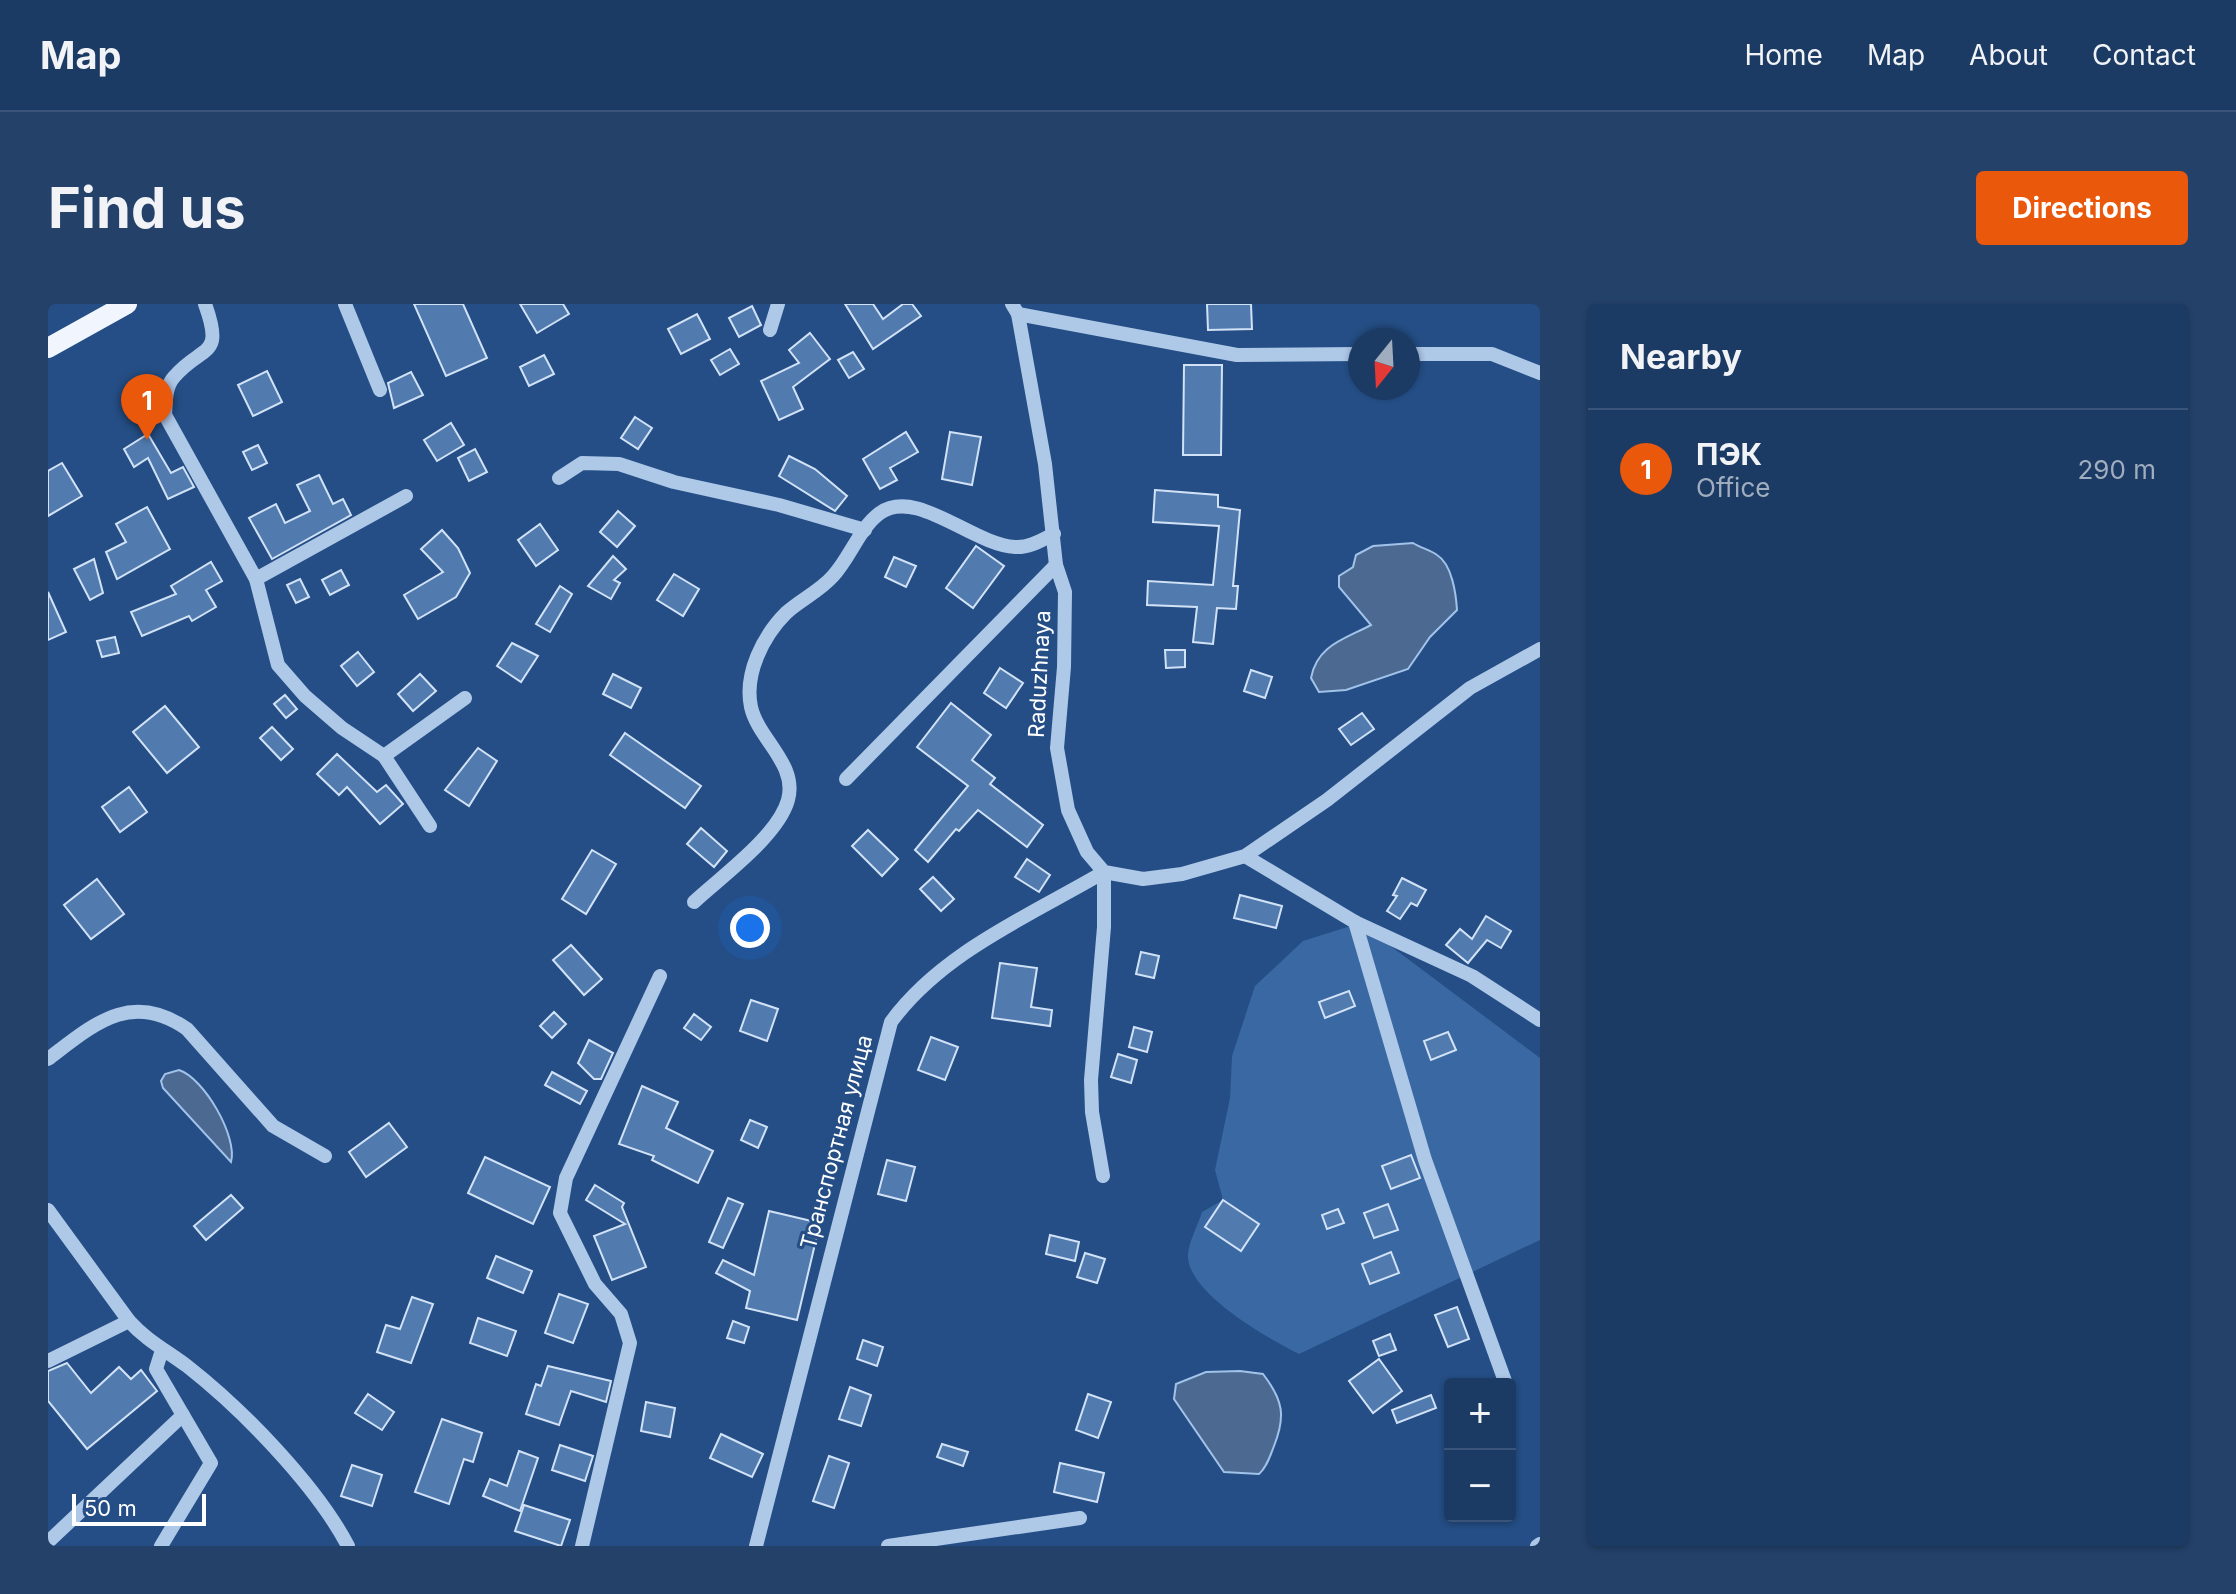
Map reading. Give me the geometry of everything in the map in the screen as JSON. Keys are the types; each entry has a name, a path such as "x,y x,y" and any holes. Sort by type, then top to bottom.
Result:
{"main road":[{"path":"48,348 127,304"}],"street":[{"path":"205,304 214,329 212,341 203,355 173,378 166,394 165,415 256,579 278,665 305,696 342,728 384,756 430,826"},
{"path":"345,304 380,390"},
{"path":"770,330 778,304"},
{"path":"1015,309 1237,355 1348,354"},
{"name":"Raduzhnaya","path":"1015,309 1054,534 1056,565 1065,592 1064,667 1057,748 1068,810 1087,852 1104,872"},
{"path":"1420,354 1492,354 1540,373"},
{"path":"559,478 582,463 619,464 700,489 779,505 865,530"},
{"path":"256,579 406,496"},
{"path":"694,902 767,833 788,800 790,783 785,769 751,707 755,658 785,614 831,579 878,514 895,505 913,506 998,544 1017,548 1054,534"},
{"path":"846,779 1056,565"},
{"path":"1103,1176 1092,1112 1091,1080 1104,927 1104,872 1143,879 1182,874 1245,856 1327,800 1470,688 1540,649"},
{"path":"384,756 465,698"},
{"path":"1245,856 1355,922 1472,976 1540,1020"},
{"name":"Транспортная улица","path":"756,1546 891,1022 909,997 943,967 1104,872"},
{"path":"1355,922 1425,1160 1504,1378"},
{"path":"582,1546 630,1343 621,1314 595,1284 560,1213 566,1178 660,976"},
{"path":"48,1059 109,1016 130,1010 172,1019 187,1029 273,1126 325,1156"},
{"path":"48,1210 129,1321 209,1385 289,1465 334,1520 348,1546"},
{"path":"48,1361 129,1321"},
{"path":"161,1546 211,1463 156,1369 162,1350"},
{"path":"48,1542 183,1415"},
{"path":"888,1546 1080,1518"}],"shaded area":[{"path":"1413,543 1437,555 1446,565 1457,610 1430,637 1408,669 1346,690 1319,692 1311,678 1319,658 1334,644 1371,625 1339,587 1339,576 1353,567 1356,555 1373,546"},
{"path":"1360,923 1540,1058 1540,1240 1299,1354 1250,1326 1214,1298 1191,1269 1188,1254 1202,1212 1223,1200 1215,1170 1230,1098 1232,1056 1255,986 1303,941"},
{"path":"179,1070 199,1084 217,1110 229,1138 231,1162 163,1088 161,1081 165,1074"},
{"path":"1206,1372 1263,1374 1275,1392 1280,1408 1278,1435 1259,1474 1224,1472 1174,1399 1176,1384"}],"building":[{"path":"414,304 463,304 487,358 446,376"},
{"path":"520,304 563,304 569,314 537,333"},
{"path":"845,304 873,304 883,319 903,304 912,304 921,316 873,349"},
{"path":"1207,304 1251,304 1252,329 1208,330"},
{"path":"752,306 761,325 739,337 729,318"},
{"path":"697,314 710,339 681,354 668,329"},
{"path":"810,333 830,359 793,387 803,409 779,420 761,381 799,363 789,350"},
{"path":"730,349 739,364 720,375 711,360"},
{"path":"853,352 864,369 849,378 838,360"},
{"path":"544,355 554,374 529,386 520,367"},
{"path":"1184,365 1222,365 1221,455 1183,455"},
{"path":"267,371 282,402 253,416 238,385"},
{"path":"411,372 423,395 394,408 388,383"},
{"path":"635,417 652,428 638,449 621,438"},
{"path":"451,423 464,445 437,461 424,440"},
{"path":"906,432 918,452 890,468 897,480 880,489 863,459"},
{"path":"950,432 981,437 972,485 942,479"},
{"path":"148,434 171,473 183,467 194,487 168,499 148,458 134,467 124,449"},
{"path":"258,445 267,463 252,470 243,452"},
{"path":"475,449 487,472 469,481 458,458"},
{"path":"789,456 815,469 847,496 835,511 779,476"},
{"path":"62,463 82,496 48,516 48,471"},
{"path":"319,475 333,504 343,499 351,515 272,559 249,518 276,504 285,523 310,511 297,485"},
{"path":"1155,490 1218,495 1218,507 1240,510 1233,586 1238,586 1236,609 1217,608 1213,644 1193,642 1197,607 1147,605 1148,581 1213,585 1219,526 1153,522"},
{"path":"147,507 170,549 117,579 106,552 126,542 116,524"},
{"path":"618,511 635,526 617,547 600,532"},
{"path":"540,524 558,550 536,566 518,540"},
{"path":"442,530 458,548 470,573 456,597 418,619 404,595 443,572 421,549"},
{"path":"976,546 1004,566 973,608 946,588"},
{"path":"613,556 626,569 614,580 620,583 611,599 588,586"},
{"path":"894,557 916,566 906,587 885,577"},
{"path":"94,559 103,593 90,600 74,569"},
{"path":"211,562 222,581 206,590 216,607 192,621 189,616 142,636 131,612 176,594 171,586"},
{"path":"341,570 349,585 330,595 322,580"},
{"path":"674,574 699,589 683,616 657,600"},
{"path":"300,579 309,597 296,603 287,585"},
{"path":"560,586 572,594 550,632 536,624"},
{"path":"48,592 66,632 48,640"},
{"path":"115,637 119,653 102,657 97,641"},
{"path":"512,643 538,656 521,682 497,666"},
{"path":"1165,650 1185,650 1185,667 1166,668"},
{"path":"358,652 374,672 357,686 341,666"},
{"path":"1000,668 1023,683 1006,708 984,693"},
{"path":"1251,670 1272,677 1265,698 1244,691"},
{"path":"420,674 436,691 413,711 398,694"},
{"path":"613,674 641,688 631,708 603,694"},
{"path":"285,695 297,709 286,718 274,704"},
{"path":"951,703 991,735 972,760 995,778 990,784 1043,825 1027,847 978,810 959,831 956,829 928,862 915,850 968,786 917,747"},
{"path":"165,706 199,747 167,773 133,732"},
{"path":"1362,713 1374,729 1351,745 1339,729"},
{"path":"272,727 293,749 281,760 260,738"},
{"path":"625,733 701,786 685,808 610,755"},
{"path":"478,748 497,761 469,806 445,790"},
{"path":"337,754 377,792 386,785 403,804 380,824 347,787 339,795 317,774"},
{"path":"129,787 147,812 120,832 102,807"},
{"path":"701,828 727,851 714,867 687,844"},
{"path":"868,830 898,859 882,876 852,846"},
{"path":"592,850 616,864 586,914 562,899"},
{"path":"1027,859 1050,875 1039,892 1015,877"},
{"path":"933,877 954,899 941,911 920,889"},
{"path":"1402,878 1426,890 1417,906 1411,903 1400,919 1387,911 1397,896 1393,895"},
{"path":"97,879 124,914 91,939 64,905"},
{"path":"1240,895 1282,906 1276,928 1234,918"},
{"path":"1486,916 1511,931 1501,948 1487,940 1468,963 1446,945 1460,929 1472,939"},
{"path":"571,945 602,979 584,995 553,960"},
{"path":"1141,952 1159,956 1154,978 1136,974"},
{"path":"1000,963 1037,968 1031,1007 1052,1010 1050,1026 992,1018"},
{"path":"1349,991 1355,1006 1325,1018 1319,1002"},
{"path":"751,1000 778,1009 767,1041 740,1031"},
{"path":"554,1012 566,1024 552,1038 540,1026"},
{"path":"694,1014 711,1027 701,1040 684,1028"},
{"path":"1134,1027 1152,1032 1147,1052 1129,1047"},
{"path":"1448,1032 1456,1050 1431,1060 1424,1041"},
{"path":"931,1037 958,1047 945,1080 918,1070"},
{"path":"589,1040 613,1053 601,1079 594,1079 578,1063"},
{"path":"1118,1054 1137,1060 1131,1083 1111,1077"},
{"path":"552,1072 587,1091 580,1104 545,1085"},
{"path":"642,1086 678,1102 666,1128 713,1151 698,1183 652,1160 654,1156 619,1144"},
{"path":"750,1120 767,1127 758,1148 741,1140"},
{"path":"389,1123 407,1147 366,1177 349,1152"},
{"path":"1411,1155 1420,1178 1391,1189 1382,1166"},
{"path":"485,1157 550,1187 533,1224 468,1193"},
{"path":"887,1160 915,1167 906,1201 878,1194"},
{"path":"595,1185 624,1203 622,1207 646,1267 612,1280 594,1236 625,1224 586,1200"},
{"path":"231,1195 243,1208 206,1240 194,1226"},
{"path":"728,1198 743,1204 723,1248 709,1242"},
{"path":"1223,1200 1259,1224 1241,1251 1205,1227"},
{"path":"1388,1204 1398,1230 1374,1238 1364,1213"},
{"path":"1338,1209 1344,1223 1327,1229 1322,1215"},
{"path":"769,1211 820,1223 797,1320 746,1308 750,1291 716,1273 723,1260 754,1275"},
{"path":"1050,1235 1079,1242 1075,1261 1046,1254"},
{"path":"1391,1252 1399,1273 1370,1284 1362,1264"},
{"path":"1085,1253 1105,1259 1097,1283 1077,1277"},
{"path":"496,1256 532,1271 523,1293 487,1278"},
{"path":"559,1294 588,1304 573,1343 545,1333"},
{"path":"412,1297 433,1304 411,1363 377,1352 386,1325 400,1329"},
{"path":"1457,1307 1469,1339 1448,1347 1435,1315"},
{"path":"478,1318 516,1331 507,1356 470,1343"},
{"path":"733,1321 749,1327 744,1343 727,1338"},
{"path":"1390,1334 1396,1350 1379,1356 1373,1341"},
{"path":"863,1340 883,1347 877,1366 857,1359"},
{"path":"1379,1359 1402,1391 1373,1413 1349,1381"},
{"path":"67,1363 91,1393 119,1367 131,1379 141,1370 157,1391 87,1449 48,1401 48,1371"},
{"path":"548,1366 611,1381 606,1402 571,1391 559,1425 526,1414 536,1384 541,1386"},
{"path":"850,1387 871,1395 861,1426 839,1419"},
{"path":"368,1394 394,1412 382,1430 355,1413"},
{"path":"1088,1394 1111,1402 1098,1438 1076,1430"},
{"path":"1431,1395 1436,1408 1397,1423 1392,1410"},
{"path":"646,1402 675,1408 670,1437 641,1431"},
{"path":"442,1419 482,1433 473,1462 464,1459 449,1504 415,1492"},
{"path":"721,1434 763,1454 752,1477 710,1458"},
{"path":"942,1444 968,1452 963,1466 937,1457"},
{"path":"560,1445 593,1456 585,1481 552,1470"},
{"path":"519,1451 538,1458 520,1511 483,1496 490,1479 507,1486"},
{"path":"829,1456 849,1463 834,1508 813,1501"},
{"path":"1060,1463 1104,1473 1097,1502 1054,1492"},
{"path":"352,1465 382,1475 372,1506 341,1496"},
{"path":"524,1505 570,1520 561,1546 515,1531"}],"place":[{"name":"ПЭК","path":"147,440"}]}
